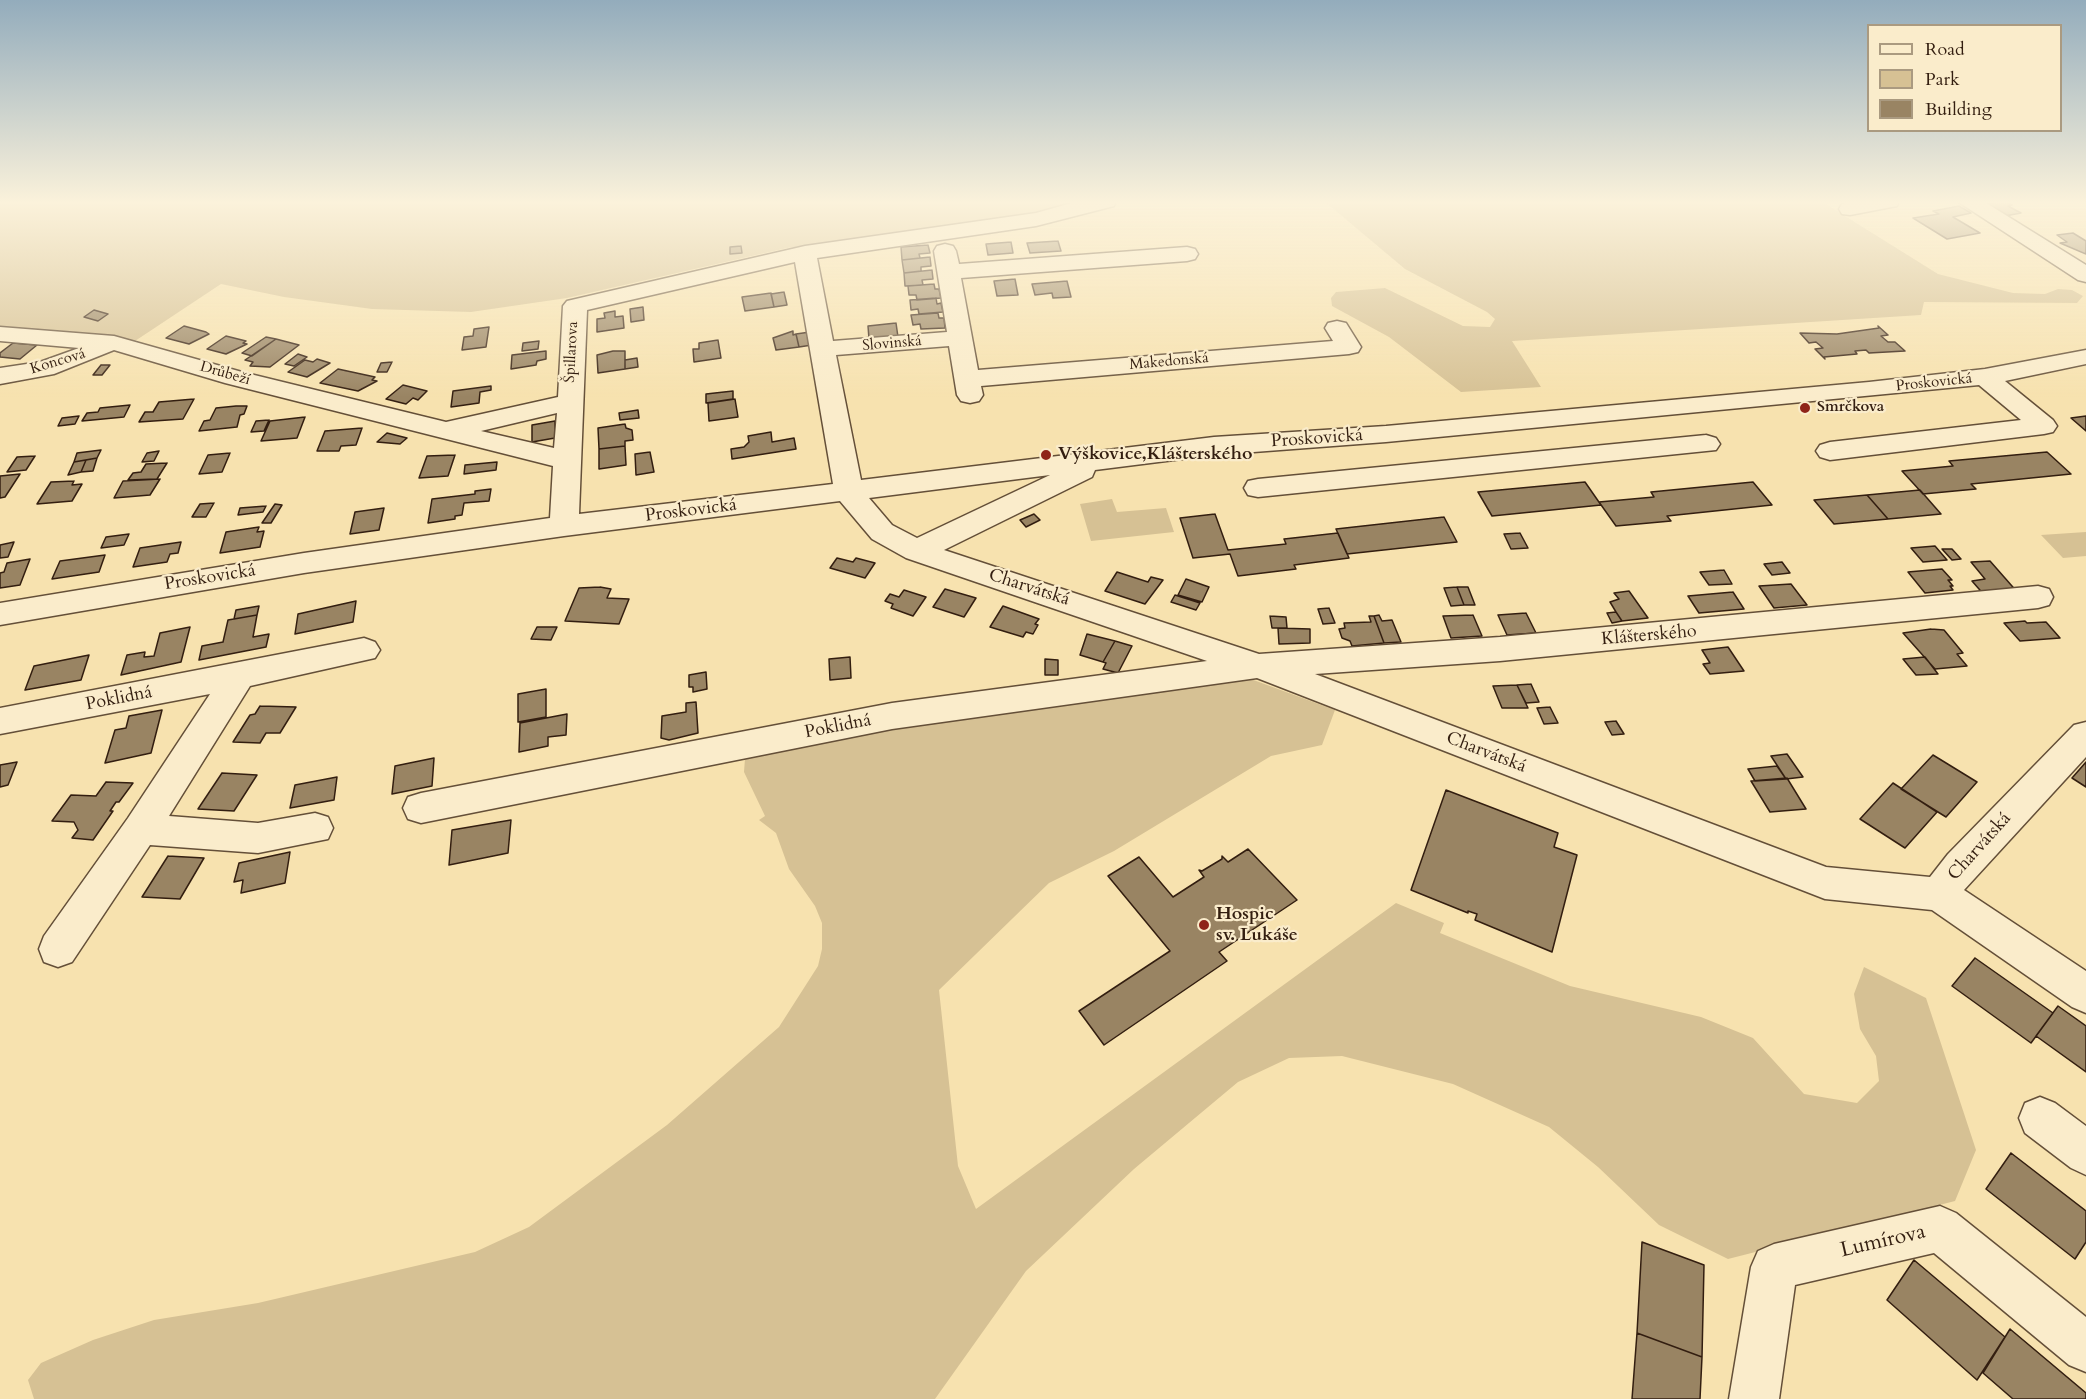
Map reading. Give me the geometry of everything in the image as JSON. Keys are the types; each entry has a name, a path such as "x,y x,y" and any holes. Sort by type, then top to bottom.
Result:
{"street":[{"name":"Špillarova","path":"564,525 575,306 744,266"},
{"path":"808,266 849,493"},
{"path":"947,266 960,338"},
{"path":"948,272 997,266"},
{"path":"2072,266 2086,275"},
{"name":"Makedonská","path":"960,338 969,387 1349,347 1336,328"},
{"name":"Drůbeží","path":"0,334 114,343 141,348 234,378 566,459"},
{"name":"Slovinská","path":"824,349 960,338"},
{"name":"Koncová","path":"0,376 45,369 114,343"},
{"name":"Proskovická","path":"0,614 270,569 564,525 849,493 1214,446 1386,434 1985,377 2086,357"},
{"path":"1830,451 2044,426 1985,377"},
{"name":"Drůbeží","path":"448,430 569,402"},
{"name":"Proskovická","path":"1386,434 1407,473"},
{"path":"1258,488 1706,444"},
{"path":"915,551 1101,460"},
{"name":"Charvátská","path":"849,493 882,532 915,551 1259,666 1825,883 1939,894 1961,865 2086,735"},
{"name":"Klášterského","path":"1259,666 1500,649 2038,597"},
{"name":"Poklidná","path":"0,721 364,650"},
{"name":"Poklidná","path":"420,808 892,716 1259,666"},
{"path":"58,949 141,829 239,676"},
{"path":"141,829 258,838 315,828"},
{"path":"1939,894 2086,994"},
{"path":"2040,1118 2086,1153"},
{"name":"Lumírova","path":"1754,1399 1774,1267 1940,1230 2086,1348"}],"green space":[{"path":"0,266 707,266 567,298 471,312 372,309 284,297 221,284 135,341 0,327"},
{"path":"1402,266 1926,266 1938,274 2013,293 2045,294 2058,289 2072,290 2083,296 2077,303 1924,302 1921,315 1512,341 1541,387 1461,392 1389,337 1332,306 1331,298 1336,292 1385,288 1463,326 1490,327 1495,319 1487,312"},
{"path":"1112,499 1117,512 1166,508 1174,532 1091,541 1080,504"},
{"path":"2086,532 2086,556 2063,558 2041,535"},
{"path":"1240,675 1335,710 1322,745 1271,756 1114,851 1049,883 939,990 958,1166 976,1209 1396,903 1444,923 1440,933 1570,986 1701,1017 1753,1038 1804,1094 1857,1103 1879,1081 1876,1056 1860,1029 1854,994 1864,967 1926,998 1976,1150 1955,1201 1728,1259 1659,1225 1598,1167 1549,1127 1453,1084 1342,1056 1289,1058 1238,1082 1134,1169 1026,1271 935,1399 34,1399 28,1380 41,1363 93,1340 154,1320 258,1303 475,1252 529,1227 667,1125 779,1027 818,966 822,949 822,923 815,906 789,869 776,833 759,820 765,816 744,772 746,745"}],"building":[{"path":"903,266 928,266 921,267 921,271 904,273"},
{"path":"932,270 933,279 922,280 923,285 905,286 904,273"},
{"path":"1015,279 1018,295 997,296 994,281"},
{"path":"1067,281 1071,297 1053,298 1052,293 1035,295 1032,284"},
{"path":"934,284 935,289 939,289 941,298 917,300 916,295 909,295 908,286"},
{"path":"784,292 787,305 774,307 771,294"},
{"path":"771,293 774,307 745,311 742,297"},
{"path":"936,298 937,304 941,303 943,312 919,314 918,309 911,310 910,300"},
{"path":"643,307 644,320 631,322 630,309"},
{"path":"94,310 108,314 98,321 84,317"},
{"path":"615,311 615,317 623,316 624,328 597,332 597,319 605,318 604,313"},
{"path":"938,313 939,318 944,318 945,328 921,329 920,324 913,325 911,315"},
{"path":"896,323 898,337 869,339 868,326"},
{"path":"184,326 209,334 189,344 166,338"},
{"path":"1878,326 1888,335 1881,336 1888,342 1895,342 1905,351 1869,353 1866,350 1855,351 1857,354 1824,357 1825,359 1815,349 1823,348 1816,342 1809,343 1800,333 1837,334 1879,328"},
{"path":"489,327 486,347 462,350 464,337 473,336 474,329"},
{"path":"793,331 799,347 776,350 773,338"},
{"path":"810,332 812,345 799,347 796,334"},
{"path":"226,336 246,341 243,343 247,344 226,354 207,349"},
{"path":"266,337 276,339 252,356 242,353"},
{"path":"276,339 299,345 270,367 250,366 253,362 245,360"},
{"path":"718,340 721,358 694,362 693,349 699,349 699,343"},
{"path":"539,341 538,349 522,351 523,343"},
{"path":"13,343 37,345 20,359 0,357 0,353"},
{"path":"546,351 546,359 537,361 536,365 511,369 512,355"},
{"path":"625,351 625,369 598,373 597,355"},
{"path":"298,354 307,357 294,366 285,364"},
{"path":"637,358 638,367 625,369 625,360"},
{"path":"317,359 330,363 307,377 288,372 305,360 313,362"},
{"path":"392,362 387,372 377,372 381,363"},
{"path":"101,365 110,365 102,375 93,375"},
{"path":"338,369 375,377 372,380 377,381 358,391 320,383"},
{"path":"403,385 427,391 418,400 413,398 406,404 386,399"},
{"path":"491,386 491,390 480,392 479,403 451,407 453,391"},
{"path":"733,391 733,399 706,403 706,394"},
{"path":"194,399 183,419 139,422 145,412 153,412 159,402"},
{"path":"735,399 738,417 709,421 708,403"},
{"path":"130,405 124,417 82,421 87,413 98,412 100,408"},
{"path":"247,406 244,414 240,415 237,427 199,431 204,421 210,420 216,408"},
{"path":"638,410 639,418 620,420 619,413"},
{"path":"79,416 75,424 58,426 62,418"},
{"path":"2086,416 2086,431 2071,418"},
{"path":"305,417 297,438 261,441 270,421"},
{"path":"269,420 264,431 251,432 256,421"},
{"path":"555,421 555,438 532,442 532,425"},
{"path":"625,424 626,428 632,430 633,440 625,441 625,446 599,449 598,428"},
{"path":"362,428 356,445 341,446 339,451 317,451 325,431"},
{"path":"771,432 772,442 794,438 796,449 732,459 731,449 744,447 749,442 748,436"},
{"path":"387,433 407,438 400,444 377,442"},
{"path":"625,446 626,465 599,469 599,449"},
{"path":"101,450 97,458 74,462 77,453"},
{"path":"159,451 154,461 142,462 147,453"},
{"path":"650,452 654,472 636,475 635,454"},
{"path":"2047,452 2071,474 1971,484 1976,489 1923,494 1902,471 1953,466 1949,461"},
{"path":"230,453 222,472 199,474 208,455"},
{"path":"455,455 448,476 419,478 427,456"},
{"path":"35,456 26,470 7,472 17,457"},
{"path":"97,458 93,471 81,472 86,460"},
{"path":"86,460 81,472 68,475 74,462"},
{"path":"497,462 496,470 464,474 465,465"},
{"path":"167,463 157,479 128,480 133,473 141,472 146,464"},
{"path":"20,474 5,497 0,498 0,476"},
{"path":"160,479 150,495 114,498 123,481"},
{"path":"74,481 72,485 82,484 72,501 37,504 51,482"},
{"path":"1585,482 1601,505 1492,516 1478,492"},
{"path":"1753,482 1772,505 1667,516 1671,521 1616,526 1599,502 1654,497 1651,492"},
{"path":"491,489 489,501 464,503 462,515 455,516 455,519 428,523 432,499 475,494 475,491"},
{"path":"1920,490 1941,514 1888,519 1867,495"},
{"path":"1867,495 1888,519 1834,524 1814,500"},
{"path":"214,503 206,517 192,517 200,504"},
{"path":"275,504 282,505 271,523 262,523"},
{"path":"266,506 263,512 238,515 240,508"},
{"path":"384,508 379,530 350,534 355,512"},
{"path":"1034,514 1040,520 1026,527 1020,520"},
{"path":"1215,514 1228,550 1286,544 1284,539 1338,533 1349,558 1294,565 1296,569 1238,576 1230,554 1193,558 1180,518"},
{"path":"1444,517 1457,542 1347,554 1336,529"},
{"path":"259,527 257,532 264,531 260,547 220,553 226,532"},
{"path":"1520,533 1528,548 1511,549 1504,534"},
{"path":"129,534 124,545 101,548 106,537"},
{"path":"14,542 8,557 0,558 0,545"},
{"path":"181,542 178,553 170,554 167,562 133,567 140,548"},
{"path":"1935,546 1947,560 1923,562 1911,548"},
{"path":"1942,549 1952,549 1961,559 1952,560"},
{"path":"105,555 99,572 52,579 60,561"},
{"path":"837,558 853,562 856,558 875,563 865,578 830,568"},
{"path":"30,559 20,585 0,588 0,573 4,572 7,563"},
{"path":"1990,561 2019,594 1986,597 1972,581 1985,579 1971,562"},
{"path":"1782,562 1790,573 1772,575 1764,564"},
{"path":"1942,569 1952,580 1948,580 1953,590 1925,593 1908,572"},
{"path":"1724,570 1732,584 1709,585 1700,572"},
{"path":"1117,572 1148,582 1151,577 1163,580 1145,604 1105,591"},
{"path":"1186,579 1209,587 1202,602 1178,595"},
{"path":"1791,584 1807,605 1774,608 1759,586"},
{"path":"1457,587 1464,605 1451,606 1444,588"},
{"path":"1457,587 1468,587 1475,605 1464,605"},
{"path":"579,588 611,589 607,598 629,599 619,624 565,621"},
{"path":"945,589 976,598 964,617 933,607"},
{"path":"904,590 926,597 913,616 891,608 893,604 885,601 890,594 899,597"},
{"path":"1629,591 1648,618 1622,621 1610,602 1619,599 1614,593"},
{"path":"1733,592 1744,609 1699,613 1688,596"},
{"path":"1175,595 1200,603 1196,610 1171,602"},
{"path":"356,601 353,622 295,634 298,614"},
{"path":"259,606 257,615 234,619 236,610"},
{"path":"1003,606 1039,619 1035,624 1038,625 1033,634 1026,632 1023,637 990,627"},
{"path":"1329,608 1335,623 1323,624 1318,609"},
{"path":"1616,612 1622,621 1612,623 1607,613"},
{"path":"1526,613 1536,633 1507,635 1498,615"},
{"path":"257,615 253,637 269,634 266,647 199,660 202,646 223,642 228,620"},
{"path":"1379,615 1382,621 1392,620 1401,642 1384,643 1374,616"},
{"path":"1473,615 1482,636 1451,638 1443,616"},
{"path":"1270,616 1286,617 1287,628 1272,628"},
{"path":"1369,616 1374,616 1384,643 1352,646 1350,641 1342,638 1339,629 1345,628 1344,623 1371,622"},
{"path":"2025,621 2027,623 2046,622 2060,638 2020,641 2004,623"},
{"path":"190,627 181,662 121,675 127,655 145,652 144,657 154,656 160,633"},
{"path":"537,627 557,627 551,640 531,639"},
{"path":"1278,628 1310,629 1310,643 1279,644"},
{"path":"1931,629 1944,630 1963,653 1957,654 1967,666 1935,669 1903,633"},
{"path":"1087,634 1115,641 1103,662 1080,655"},
{"path":"1115,641 1132,646 1118,673 1103,669 1106,663 1103,662"},
{"path":"1728,647 1744,671 1710,674 1703,664 1710,663 1702,650"},
{"path":"89,655 81,680 25,690 34,666"},
{"path":"850,657 851,678 830,680 829,659"},
{"path":"1925,657 1938,674 1916,675 1903,659"},
{"path":"1045,659 1058,660 1058,675 1045,675"},
{"path":"706,672 707,689 693,692 693,687 689,687 689,675"},
{"path":"1531,684 1539,702 1526,703 1517,685"},
{"path":"1517,685 1528,708 1502,708 1493,686"},
{"path":"546,689 546,717 518,722 518,694"},
{"path":"696,702 698,733 669,740 661,738 662,716 686,712 686,703"},
{"path":"260,706 296,707 280,733 266,733 260,743 233,742 250,715 255,714"},
{"path":"1550,707 1558,723 1544,724 1537,708"},
{"path":"162,710 151,753 105,763 115,730 126,728 129,716"},
{"path":"567,714 566,735 548,737 548,746 519,752 520,723"},
{"path":"1616,721 1624,734 1612,735 1605,722"},
{"path":"1787,754 1803,777 1786,779 1771,756"},
{"path":"1933,755 1977,782 1946,817 1901,789"},
{"path":"434,758 432,786 392,794 395,766"},
{"path":"17,762 8,785 0,787 0,765"},
{"path":"2086,762 2086,787 2072,778"},
{"path":"1777,766 1786,779 1755,781 1748,769"},
{"path":"222,773 257,775 234,811 198,809"},
{"path":"337,777 334,800 290,808 295,785"},
{"path":"1787,778 1806,809 1770,812 1751,781"},
{"path":"106,782 133,783 119,802 116,802 110,811 113,811 93,840 72,838 78,830 74,822 52,821 71,795 96,796"},
{"path":"1893,783 1937,812 1905,848 1860,819"},
{"path":"1446,790 1558,833 1554,847 1577,855 1552,952 1475,920 1477,914 1468,911 1468,913 1411,890"},
{"path":"511,820 508,853 449,865 452,830"},
{"name":"Hospic sv. Lukáše","path":"1248,849 1297,900 1219,952 1227,961 1104,1045 1079,1011 1170,951 1108,876 1139,857 1173,897 1204,877 1199,870 1202,871 1222,859 1222,856 1228,862"},
{"path":"290,852 285,883 241,893 243,880 234,882 239,863"},
{"path":"168,856 204,858 180,899 142,897"},
{"path":"1975,958 2053,1013 2031,1043 1952,986"},
{"path":"2058,1006 2086,1026 2086,1072 2036,1036"},
{"path":"2011,1153 2086,1211 2086,1242 2075,1259 1986,1189"},
{"path":"1642,1242 1704,1265 1702,1357 1637,1333"},
{"path":"1914,1260 2005,1337 1977,1380 1887,1300"},
{"path":"2010,1329 2086,1393 2086,1399 2013,1399 1983,1373"},
{"path":"1637,1333 1702,1357 1700,1399 1632,1399"}],"place":[{"name":"Smrčkova","path":"1805,408"},
{"name":"Výškovice,Klášterského","path":"1046,455"},
{"name":"Hospic sv. Lukáše","path":"1204,925"}]}
